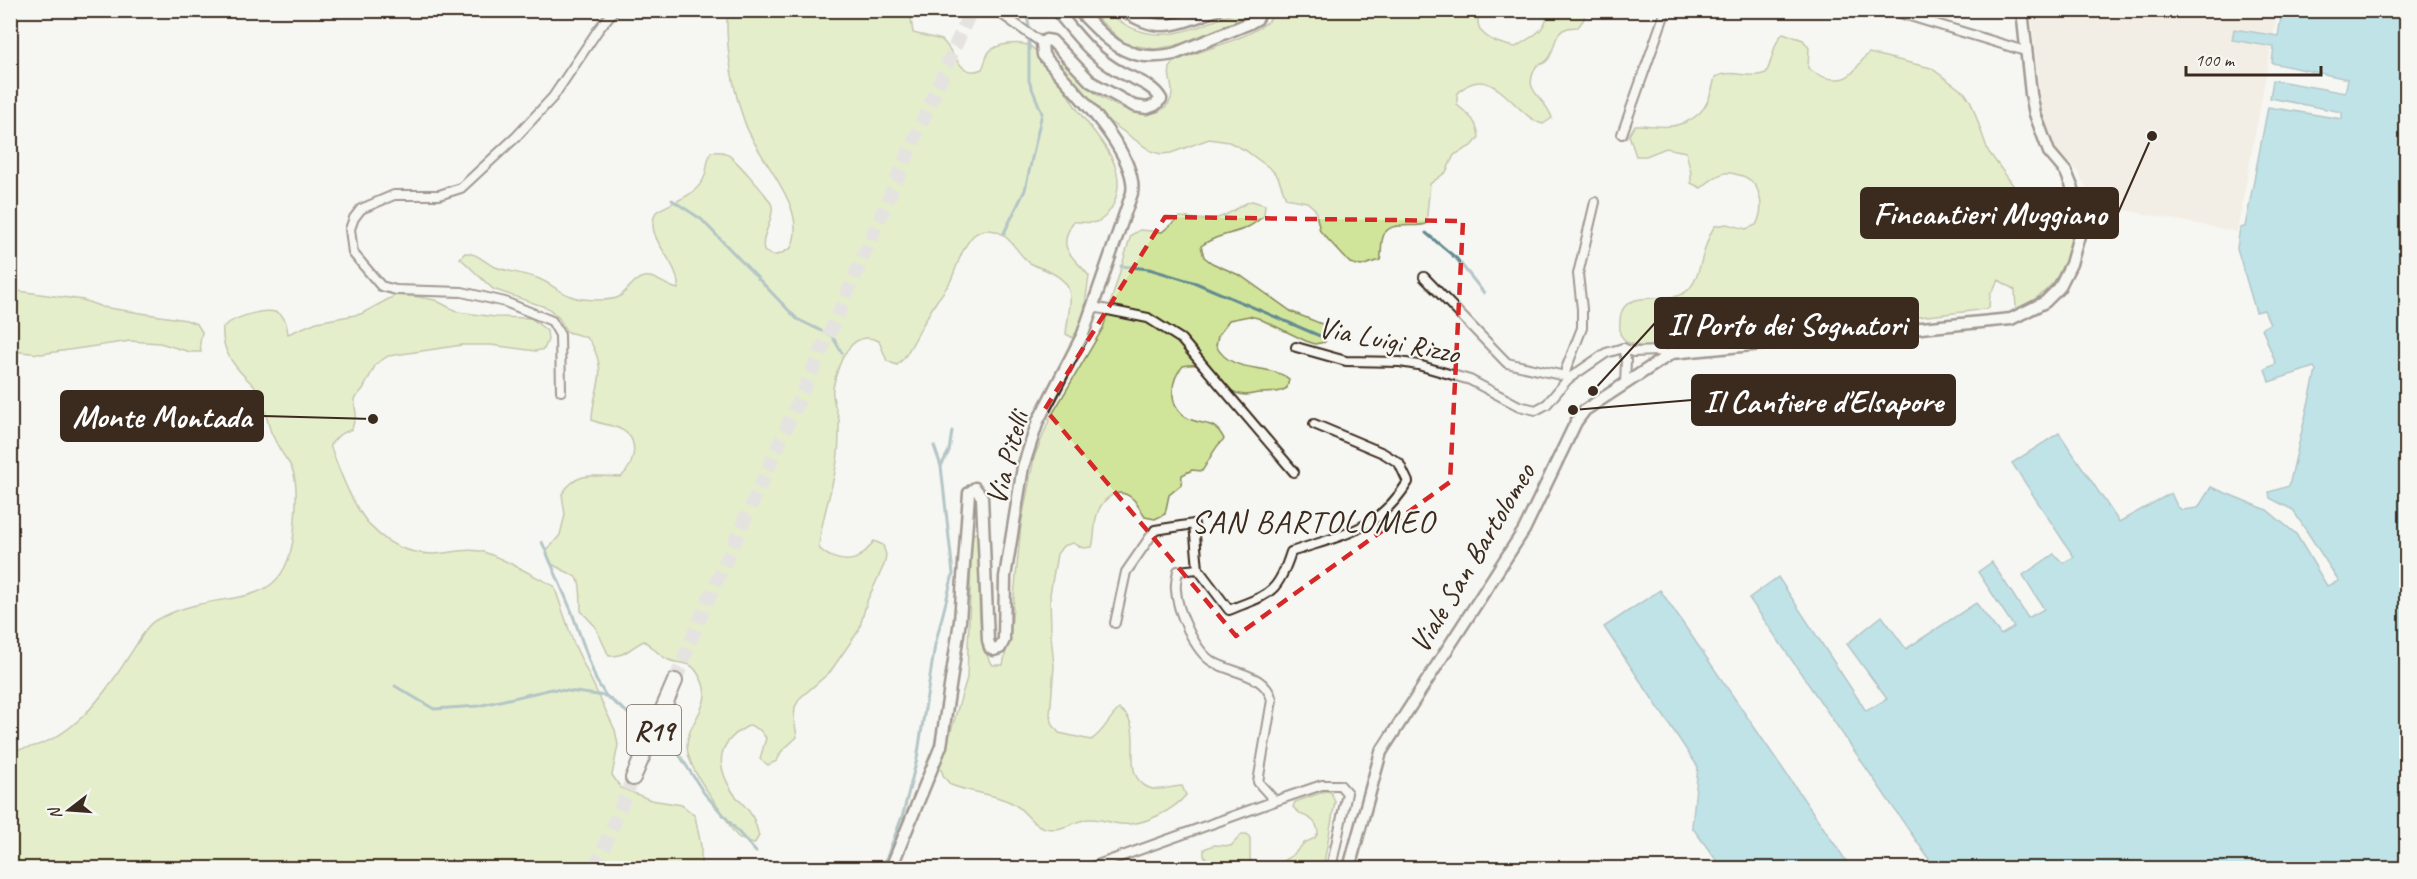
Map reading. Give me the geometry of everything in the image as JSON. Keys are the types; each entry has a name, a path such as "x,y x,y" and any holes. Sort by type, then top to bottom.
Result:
{"highway":[{"name":"R19","path":"633,778 675,681"}],"street":[{"path":"561,391 560,335 552,321 506,302 462,292 396,290 381,286 353,253 350,230 354,218 361,209 394,195 440,195 460,188 516,137 553,97 614,10"},
{"path":"996,10 1042,43 1052,40 1091,82 1134,106 1147,108 1160,102 1161,99 1154,89 1118,71 1093,54 1056,10"},
{"path":"1078,10 1114,46 1140,55 1162,56 1173,54 1250,23 1259,16 1262,10"},
{"path":"1123,10 1142,21 1165,26 1217,10"},
{"path":"1622,134 1666,10"},
{"path":"1890,10 2025,51"},
{"name":"Viale San Bartolomeo","path":"1349,868 1381,752 1524,530 1576,423 1585,410 1672,353 2011,319 2045,302 2059,288 2071,264 2080,232 2078,201 2066,172 2049,152 2035,114 2025,51 2022,10"},
{"name":"Via Pitelli","path":"891,868 941,746 960,621 969,493 975,488 982,497 988,640 990,648 994,650 1000,648 1004,640 1005,577 1023,467 1038,421 1083,334 1132,193 1131,174 1122,150 1043,55 1042,43"},
{"path":"1424,277 1508,363 1566,377 1582,328 1578,274 1595,202"},
{"path":"1093,307 1148,318 1181,339 1294,472"},
{"name":"Via Luigi Rizzo","path":"1296,347 1346,361 1418,364 1470,381 1527,409 1536,410 1547,404 1566,377 1606,353 1623,348"},
{"path":"1623,348 1633,352 1658,351 1667,355"},
{"path":"1623,348 1626,360 1625,384"},
{"path":"1115,623 1126,573 1155,530 1194,524 1198,569 1229,610 1271,593 1285,571 1291,552 1360,529 1385,513 1408,483 1399,463 1383,453 1314,424"},
{"path":"1198,569 1178,571 1176,590 1191,639 1211,661 1263,682 1269,689 1272,700 1258,782 1275,801"},
{"path":"1089,868 1322,784 1340,785 1347,793 1331,868"}],"highlighted area":[{"path":"1165,217 1463,221 1450,482 1236,636 1045,409"}],"shaded area":[{"path":"2031,11 2278,11 2237,232 2094,204 2078,172 2056,151 2042,121"}],"green space":[{"path":"727,11 916,11 911,19 913,33 942,40 963,67 974,71 982,69 989,52 997,47 1013,44 1028,45 1040,55 1108,151 1114,163 1118,189 1111,209 1102,219 1090,223 1073,222 1068,232 1066,247 1089,276 1082,326 1073,338 1066,334 1070,300 1066,285 1060,278 1030,263 1007,238 995,231 987,230 976,233 970,239 949,283 904,358 897,365 887,361 879,341 869,338 860,339 847,351 838,369 833,392 839,420 838,453 819,548 833,557 850,560 862,555 874,541 883,545 886,555 884,565 867,601 859,630 830,672 800,698 795,707 794,718 797,737 781,752 777,761 768,765 760,759 766,738 760,730 750,725 739,731 725,745 721,762 723,771 732,791 754,820 759,836 754,844 735,834 700,781 688,754 689,735 701,710 705,693 697,672 688,664 666,659 644,641 624,653 609,656 595,626 581,611 577,579 550,563 546,552 560,535 565,515 562,494 568,486 588,476 621,477 630,466 634,452 627,433 617,427 592,420 600,370 592,345 586,338 566,331 559,318 548,308 493,289 460,258 465,253 473,254 493,266 537,278 570,296 583,299 601,300 619,297 637,280 644,277 653,278 678,289 674,269 658,241 653,222 656,212 688,195 699,186 705,177 711,152 725,153 735,161 770,202 772,212 764,239 764,251 774,255 791,248 795,232 794,217 780,184 751,138 733,82"},
{"path":"1090,11 1106,11 1123,24 1156,34 1171,34 1187,30 1239,11 1247,11 1247,16 1185,44 1155,49 1125,44"},
{"path":"1275,11 1480,11 1479,26 1487,37 1516,47 1541,29 1548,11 1585,11 1584,19 1578,27 1567,28 1559,34 1548,60 1537,65 1532,74 1532,88 1549,110 1552,118 1543,124 1533,119 1492,85 1481,82 1469,84 1457,94 1457,105 1474,122 1479,137 1473,145 1454,155 1446,172 1430,184 1426,224 1388,229 1382,241 1380,260 1361,266 1350,263 1320,231 1315,209 1307,202 1286,198 1278,177 1245,150 1229,142 1209,139 1171,153 1161,154 1151,151 1103,117 1060,65 1063,61 1067,63 1092,91 1112,104 1133,112 1153,113 1162,110 1171,98 1169,73 1172,63 1230,42 1259,28 1270,20"},
{"path":"1783,33 1803,40 1809,48 1808,68 1830,79 1848,76 1869,53 1931,68 1965,93 1971,102 1988,151 2018,192 2035,206 2054,213 2072,215 2073,231 2067,260 2052,284 2042,294 2016,309 2015,290 1999,280 1990,294 1989,308 1971,311 1645,348 1626,342 1620,334 1620,316 1627,304 1635,300 1673,297 1689,289 1697,276 1707,241 1715,226 1727,224 1746,229 1756,225 1761,203 1757,189 1747,178 1725,173 1715,177 1701,188 1691,183 1686,152 1666,148 1646,156 1636,156 1629,135 1635,125 1672,126 1694,118 1708,101 1715,77 1728,74 1759,75 1766,73 1777,42"},
{"path":"1252,201 1265,205 1264,215 1248,227 1217,237 1201,246 1204,257 1241,276 1292,312 1322,324 1327,333 1325,342 1315,344 1306,341 1258,318 1249,316 1229,320 1218,336 1216,346 1223,355 1241,365 1280,374 1289,379 1287,388 1277,392 1245,395 1228,388 1204,367 1183,366 1178,372 1173,387 1177,409 1189,419 1213,426 1224,439 1214,450 1202,471 1192,470 1182,475 1181,485 1169,495 1165,514 1155,519 1145,517 1134,500 1121,493 1105,500 1096,518 1092,547 1083,548 1073,543 1063,546 1057,554 1050,594 1054,666 1050,715 1053,725 1059,733 1091,740 1119,709 1128,717 1132,727 1133,762 1139,781 1153,789 1182,786 1186,795 1165,812 1138,823 1121,824 1089,819 1058,829 1045,828 1035,823 1012,803 951,785 944,777 940,767 967,678 972,535 979,531 979,602 982,639 986,654 993,665 1003,665 1011,628 1021,525 1034,458 1050,418 1103,328 1131,235 1140,230 1162,232 1180,217 1207,220 1217,218"},
{"path":"11,290 83,300 102,307 186,320 197,324 202,332 201,352 190,352 160,343 130,341 41,354 11,351"},
{"path":"396,295 435,300 458,312 495,317 531,318 547,331 548,340 544,349 536,351 491,345 462,345 388,356 376,364 363,389 354,399 356,414 352,429 339,435 330,445 354,502 377,533 392,544 411,551 433,554 467,550 487,553 554,586 574,644 615,730 618,745 612,775 621,788 651,800 682,805 695,816 701,846 701,868 11,868 11,750 35,746 56,737 75,724 107,688 154,621 192,606 235,598 270,586 282,573 291,552 296,507 292,469 271,432 259,392 229,356 224,342 223,327 243,316 270,311 284,318 288,334 317,322 361,314"},
{"path":"1326,791 1331,792 1335,802 1323,868 1271,868 1293,855 1318,833 1315,823 1293,807 1295,802"},
{"path":"1242,834 1247,834 1250,838 1252,868 1212,868 1204,855 1204,849 1214,845 1231,846"}],"water":[{"path":"2282,11 2406,11 2406,868 1935,868 1749,598 1778,577 1866,711 1887,699 1847,644 1882,616 1906,649 1976,603 2001,635 2014,627 1978,572 1992,562 2028,618 2044,609 2023,575 2054,554 2063,563 2074,557 2012,463 2059,433 2119,522 2171,493 2177,506 2182,510 2198,508 2211,487 2267,510 2296,534 2327,586 2339,581 2293,510 2270,498 2269,492 2289,486 2316,371 2314,367 2269,382 2265,369 2276,364 2262,328 2270,324 2264,310 2256,312 2237,248 2240,228 2245,227 2268,107 2342,119 2342,112 2270,98 2273,80 2345,93 2348,79 2272,63 2274,47 2232,40 2234,29 2278,36"},
{"path":"1660,590 1851,868 1722,868 1692,827 1698,767 1604,627"}],"waterway":[{"path":"1025,10 1029,25"},
{"path":"1004,233 1025,190 1042,113 1029,81 1029,42"},
{"path":"672,200 701,219 797,319 832,336 842,353"},
{"path":"1426,233 1457,259 1484,293"},
{"path":"1121,266 1149,269 1196,283 1320,336"},
{"path":"941,466 949,451 952,431"},
{"path":"883,868 903,814 917,759 935,645 953,574 941,466 934,446"},
{"path":"542,542 571,610 596,680 606,696 646,727"},
{"path":"395,686 434,709 478,706 552,689 606,696"},
{"path":"661,738 675,748 704,793 756,852"}],"tunnel":[{"path":"675,681 700,618 834,323 971,10"},
{"path":"595,868 633,778"}],"place":[{"name":"Fincantieri Muggiano","path":"2152,136"},
{"name":"Il Porto dei Sognatori","path":"1593,391"},
{"name":"Il Cantiere d'Elsapore","path":"1573,410"},
{"name":"Monte Montada","path":"373,419"}],"district":[{"name":"SAN BARTOLOMEO","path":"1313,521"}]}
